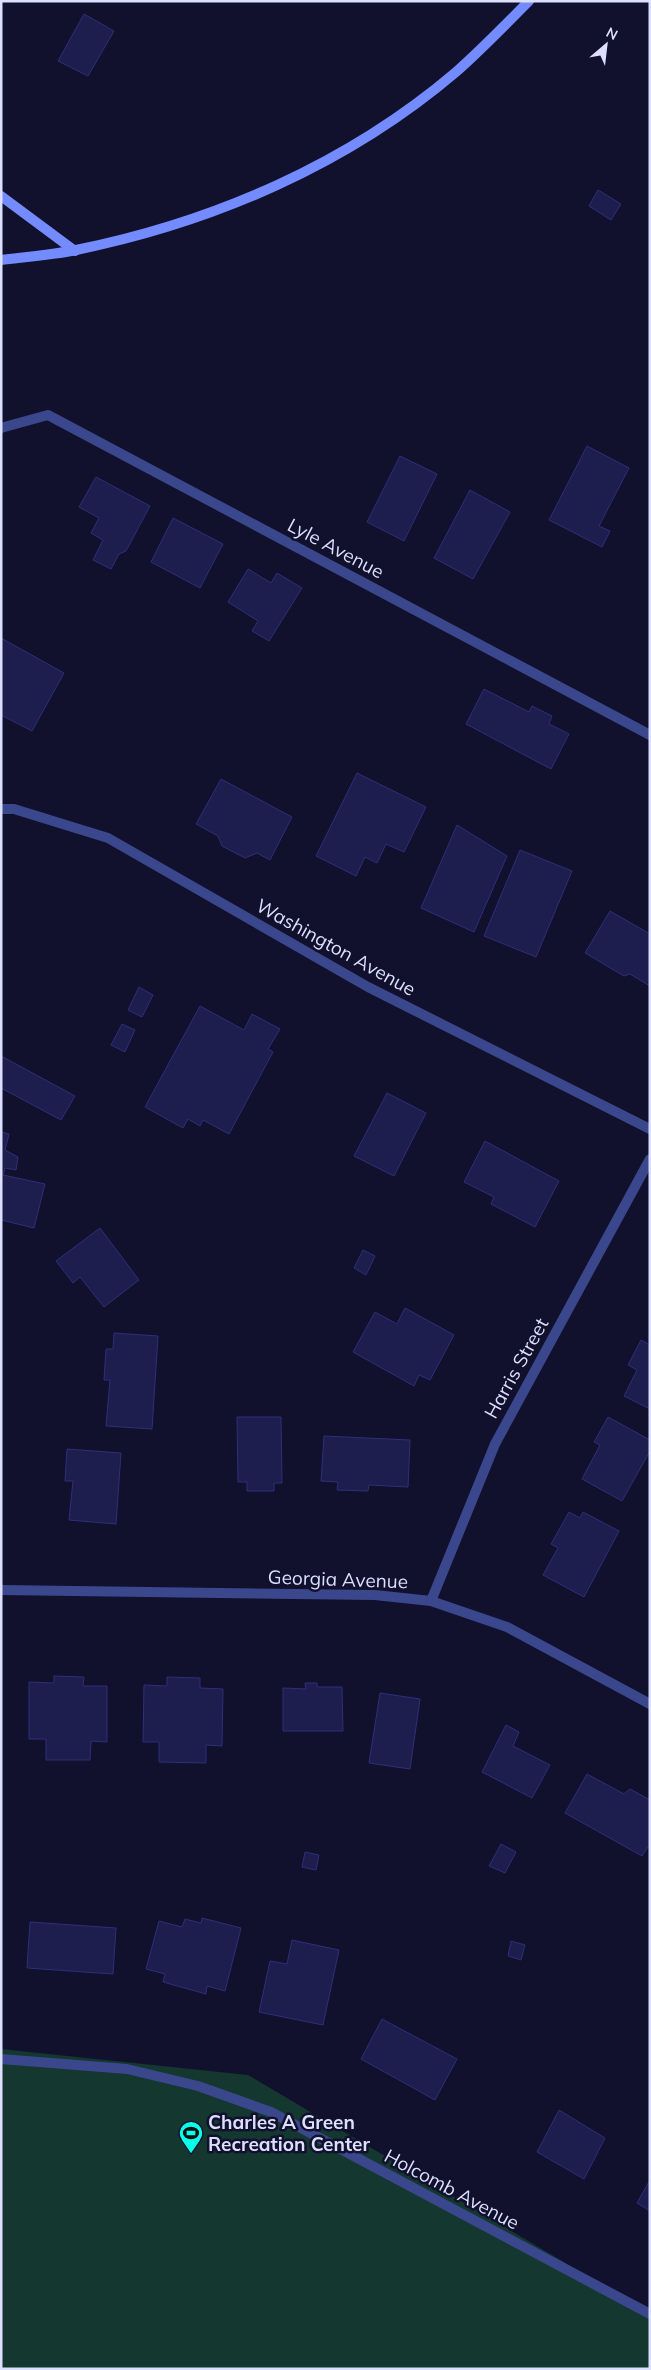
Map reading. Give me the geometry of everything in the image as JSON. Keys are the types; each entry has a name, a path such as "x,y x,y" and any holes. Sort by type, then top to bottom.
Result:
{"main road":[{"path":"1,260 75,251 185,223 277,186 384,126 456,72 529,1"},
{"path":"1,196 75,251"}],"street":[{"name":"Lyle Avenue","path":"1,428 48,415 650,736"},
{"name":"Washington Avenue","path":"1,809 14,809 108,838 368,987 650,1129"},
{"name":"Harris Street","path":"431,1602 495,1444 650,1159"},
{"name":"Georgia Avenue","path":"1,1590 375,1595 431,1602 506,1627 650,1704"},
{"name":"Holcomb Avenue","path":"1,2059 126,2069 198,2086 271,2112 650,2314"}],"green space":[{"name":"Charles A Green Recreation Center","path":"1,2049 248,2075 650,2313 650,2369 1,2369"}],"building":[{"path":"84,14 114,31 88,76 58,61"},
{"path":"598,190 621,204 611,220 589,206"},
{"path":"587,446 629,468 599,526 610,531 602,547 549,520"},
{"path":"400,456 437,474 404,541 367,522"},
{"path":"96,477 150,506 126,551 119,554 111,569 93,560 103,540 91,533 99,518 79,507"},
{"path":"470,490 510,512 473,579 434,558"},
{"path":"173,518 223,544 200,588 151,562"},
{"path":"248,569 271,583 277,573 302,588 269,641 252,631 258,621 228,602"},
{"path":"1,638 64,673 32,731 1,715"},
{"path":"484,689 529,712 532,706 552,716 549,724 569,734 551,769 466,724"},
{"path":"357,773 426,807 404,852 386,844 377,863 365,857 356,876 316,856"},
{"path":"221,779 292,817 270,860 257,853 245,858 222,846 218,836 196,824"},
{"path":"457,825 507,856 474,932 421,908"},
{"path":"520,850 572,871 536,957 484,936"},
{"path":"610,911 650,934 650,986 630,974 624,976 585,953"},
{"path":"139,987 153,995 142,1017 128,1010"},
{"path":"200,1006 244,1030 252,1014 280,1029 268,1049 273,1052 229,1134 203,1120 200,1126 188,1119 183,1128 145,1107"},
{"path":"122,1024 135,1030 125,1052 111,1045"},
{"path":"1,1056 75,1096 61,1120 1,1088"},
{"path":"387,1093 426,1113 394,1176 354,1156"},
{"path":"1,1132 9,1134 5,1150 18,1157 16,1170 5,1168 3,1175 45,1184 34,1228 1,1220"},
{"path":"485,1141 559,1181 535,1227 491,1204 494,1197 464,1182"},
{"path":"100,1228 139,1280 104,1307 80,1277 73,1283 56,1261"},
{"path":"363,1250 375,1256 366,1275 354,1268"},
{"path":"405,1308 454,1335 430,1380 419,1375 414,1386 353,1352 375,1312 397,1324"},
{"path":"114,1333 158,1336 152,1429 106,1426 110,1380 104,1380 106,1349 113,1349"},
{"path":"641,1340 650,1345 650,1409 624,1396 637,1370 628,1365"},
{"path":"237,1417 281,1417 282,1483 274,1483 274,1491 247,1491 247,1482 238,1482"},
{"path":"608,1417 650,1440 650,1451 622,1501 582,1479 600,1445 594,1442"},
{"path":"324,1436 410,1440 408,1487 369,1485 368,1491 337,1490 338,1482 321,1481"},
{"path":"67,1449 121,1453 116,1524 69,1520 73,1481 65,1481"},
{"path":"569,1512 580,1518 583,1512 619,1531 584,1597 543,1575 558,1548 551,1544"},
{"path":"54,1676 84,1677 83,1686 107,1686 107,1742 91,1741 90,1760 46,1760 46,1739 29,1739 29,1682 54,1683"},
{"path":"167,1677 200,1678 200,1688 223,1689 222,1746 206,1745 206,1763 159,1762 159,1742 143,1742 144,1685 167,1686"},
{"path":"305,1683 317,1683 317,1687 342,1687 343,1731 283,1731 283,1688 306,1689"},
{"path":"380,1693 420,1699 410,1769 369,1763"},
{"path":"506,1725 519,1732 513,1746 550,1765 532,1798 482,1772"},
{"path":"587,1774 624,1794 630,1789 650,1800 650,1844 642,1856 565,1813"},
{"path":"501,1844 516,1852 505,1873 489,1866"},
{"path":"305,1852 319,1855 316,1870 302,1867"},
{"path":"202,1918 241,1928 225,1991 207,1986 206,1994 163,1982 165,1974 146,1969 159,1921 182,1927 185,1919 201,1923"},
{"path":"30,1922 116,1928 113,1974 27,1968"},
{"path":"292,1940 339,1950 323,2025 259,2012 270,1961 287,1964"},
{"path":"511,1941 525,1945 521,1960 508,1956"},
{"path":"382,2019 457,2059 435,2100 361,2059"},
{"path":"559,2110 605,2138 584,2179 537,2152"},
{"path":"650,2180 650,2211 637,2203"}],"place":[{"name":"Charles A Green Recreation Center","path":"191,2154"}]}
